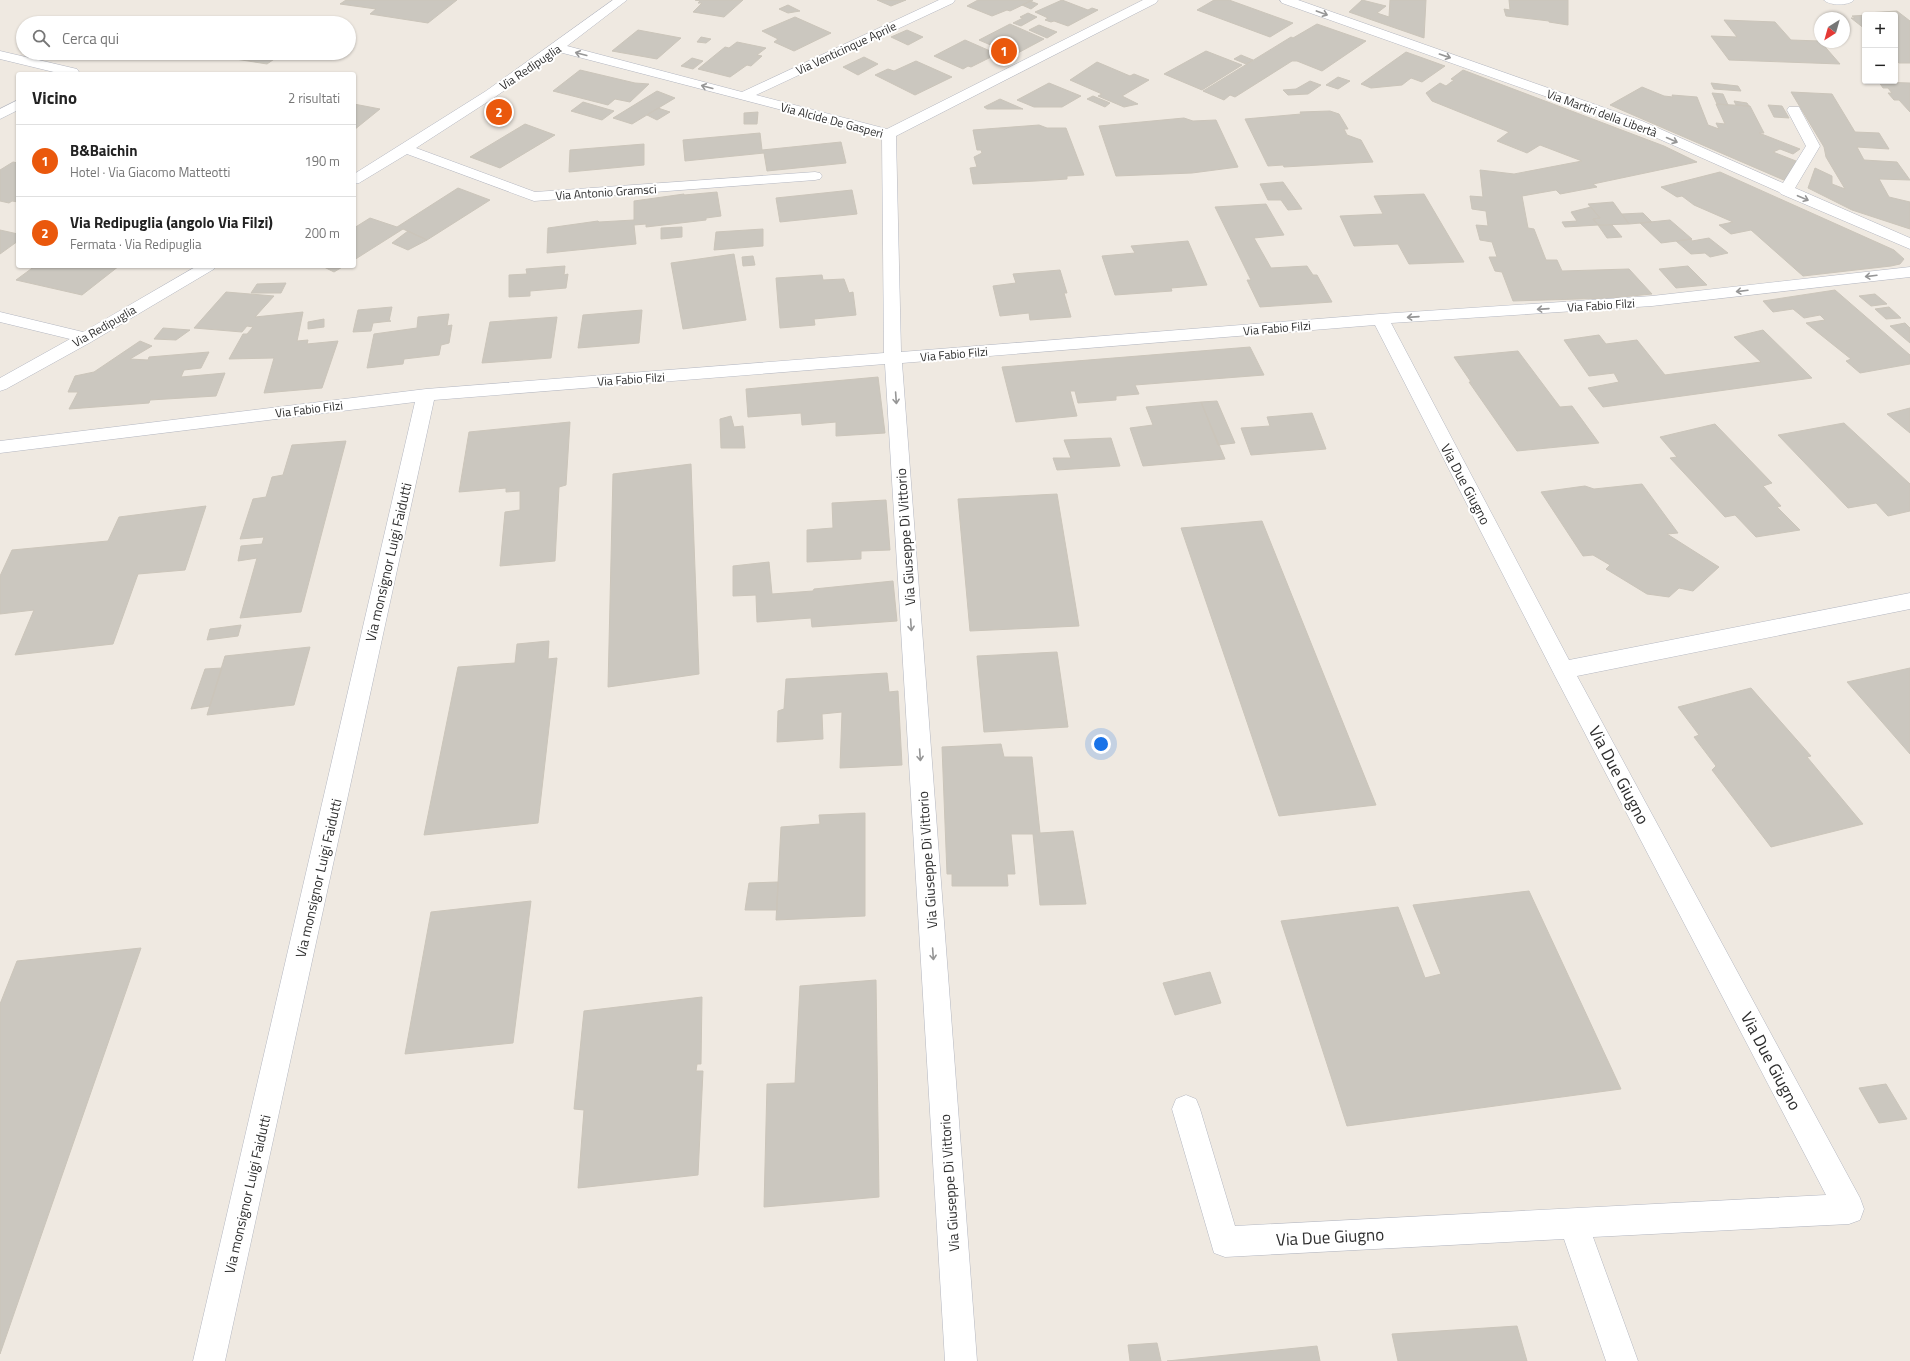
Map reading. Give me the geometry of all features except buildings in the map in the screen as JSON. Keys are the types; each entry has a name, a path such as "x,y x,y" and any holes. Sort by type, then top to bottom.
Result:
{"street":[{"name":"Via Redipuglia","path":"356,179 406,150 559,48 621,0"},
{"name":"Via Venticinque Aprile","path":"744,96 949,0"},
{"path":"889,134 1152,0"},
{"name":"Via Martiri della Libertà","path":"1286,0 1637,124 1786,191 1910,244"},
{"path":"1830,0 1848,0"},
{"name":"Via Alcide De Gasperi","path":"559,48 889,134 893,359"},
{"path":"0,55 16,59"},
{"path":"21,60 72,72"},
{"path":"0,115 16,105"},
{"path":"1786,191 1813,146 1794,110"},
{"name":"Via Antonio Gramsci","path":"406,150 534,197 815,176"},
{"name":"Via Redipuglia","path":"0,384 85,338 205,268"},
{"name":"Via Fabio Filzi","path":"0,447 426,395 1380,320 1652,302 1910,272"},
{"path":"0,316 85,338"},
{"name":"Via Due Giugno","path":"1186,1109 1225,1242 1574,1225 1850,1209 1563,670 1380,320"},
{"name":"Via Giuseppe Di Vittorio","path":"893,359 961,1361"},
{"name":"Via monsignor Luigi Faidutti","path":"210,1361 426,395"},
{"path":"1563,670 1910,601"},
{"path":"1574,1225 1622,1361"}],"place":[{"name":"B&Baichin","path":"1004,51"},
{"name":"Via Redipuglia (angolo Via Filzi)","path":"499,112"}]}
